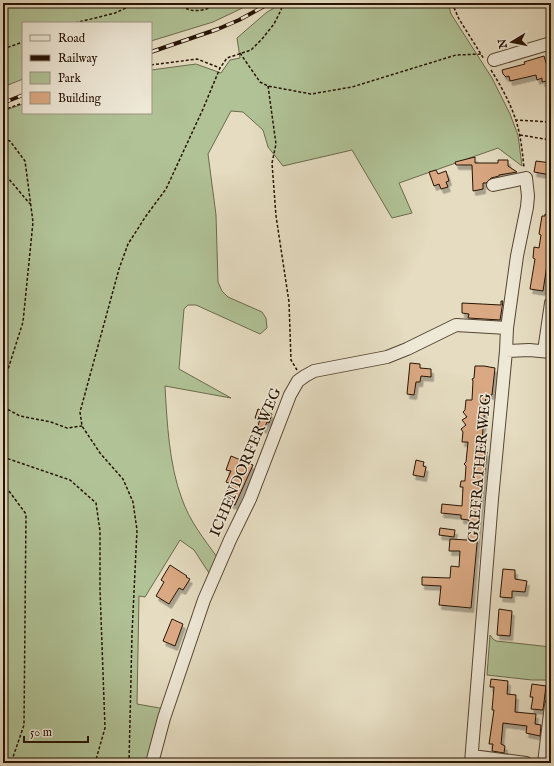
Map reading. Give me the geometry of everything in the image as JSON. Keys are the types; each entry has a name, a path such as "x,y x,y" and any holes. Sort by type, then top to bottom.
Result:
{"street":[{"path":"490,64 551,43"},
{"path":"493,185 526,178"},
{"name":"GREFRATHER WEG","path":"472,760 492,499 506,351 506,328 517,256 527,207 528,196 526,178"},
{"path":"506,351 548,352 551,303"},
{"name":"ICHENDORFER WEG","path":"152,763 164,718 204,600 230,540 250,499 295,385 309,374 321,369 387,357 456,325 506,328"},
{"path":"544,763 551,705"},
{"path":"472,760 526,763"}],"path":[{"path":"3,6 13,3"},
{"path":"79,22 115,12 137,3"},
{"path":"172,3 190,10 202,10 218,3"},
{"path":"128,763 137,530 133,502 123,479 100,453 82,426 80,412 119,269 128,244 146,216 166,190 220,68 226,58 250,50 262,39 274,24 283,3"},
{"path":"452,3 459,19 490,64 507,98 520,135 526,178"},
{"path":"3,49 22,42"},
{"path":"240,53 260,82 268,86 311,94 352,87 456,55 482,54"},
{"path":"152,65 197,59 220,68"},
{"path":"268,86 276,144 272,163 276,216 289,302 291,360 301,379"},
{"path":"3,110 22,103"},
{"path":"515,120 551,122"},
{"path":"520,135 551,140"},
{"path":"3,139 10,141 25,161 33,222 23,322 3,386"},
{"path":"3,172 31,205"},
{"path":"3,409 7,409 20,416 51,422 67,428 82,426"},
{"path":"3,457 70,480 96,503 100,531 100,590 105,728 94,763"},
{"path":"3,483 26,514 24,725 11,763"}],"green space":[{"path":"3,3 253,3 213,22 152,41 152,22 22,22 22,79 3,87"},
{"path":"283,3 448,3 451,14 492,78 510,114 518,135 522,166 498,148 399,183 412,213 392,218 352,150 283,166 268,147 263,130 243,112 231,111 208,154 216,215 218,282 222,291 228,297 262,312 266,318 267,328 260,334 196,305 188,305 184,309 179,369 231,398 165,386 169,443 178,486 185,507 197,529 217,557 209,573 194,550 180,540 145,597 139,596 137,704 165,709 148,763 3,763 3,111 22,104 22,114 152,114 152,70 196,64 221,73 230,60 240,58 237,38 267,12"},
{"path":"490,635 496,641 551,647 551,680 532,680 487,675"}],"building":[{"path":"544,56 551,80 542,82 542,78 537,80 536,75 510,81 509,76 506,77 503,74 502,70 525,64 524,62"},
{"path":"475,157 475,163 498,163 498,160 508,160 508,166 517,172 491,178 486,183 483,183 483,189 473,191 472,165 456,165 455,162"},
{"path":"536,161 551,163 551,175 534,172"},
{"path":"436,170 438,174 446,171 449,181 446,182 448,187 441,189 439,184 434,186 429,172"},
{"path":"545,214 551,215 551,254 550,258 548,258 543,291 530,289 535,259 533,258 534,247 539,248 541,235 539,234 542,216 545,216"},
{"path":"501,301 503,301 500,320 468,318 469,314 462,313 462,303 501,305"},
{"path":"410,363 420,364 420,368 431,369 431,377 421,376 420,382 416,382 414,395 407,394"},
{"path":"475,366 495,368 492,395 486,394 481,452 487,452 471,608 439,605 441,586 422,585 422,577 450,578 451,566 459,567 460,551 449,551 450,539 467,540 469,520 461,519 461,515 441,513 442,504 462,506 463,487 460,487 461,481 465,481 466,466 464,464 466,462 468,442 462,442 463,432 461,429 466,425 462,420 467,417 463,412 465,410 466,400 472,400 472,379 474,378"},
{"path":"258,409 272,414 269,423 267,422 264,429 258,426 260,419 255,418"},
{"path":"231,456 253,465 235,505 229,503 231,498 225,495 231,484 226,482 231,471 226,470"},
{"path":"416,460 424,462 423,466 426,467 424,477 413,475"},
{"path":"440,528 455,530 454,537 439,535"},
{"path":"170,565 190,579 183,590 179,588 169,604 156,596 164,582 161,580"},
{"path":"503,569 515,570 515,579 527,581 525,592 512,591 512,598 500,597"},
{"path":"499,609 512,611 510,636 497,635"},
{"path":"172,619 183,624 175,646 163,641"},
{"path":"491,679 508,681 507,694 516,695 515,712 536,714 535,724 541,725 540,736 526,733 527,726 503,723 501,744 505,746 504,753 492,751 493,744 489,744 494,710 492,710 494,687 490,687"},
{"path":"532,684 546,686 543,710 531,709 533,697 530,697"}],"railway":[{"path":"152,52 218,29 239,20 270,3"},
{"path":"3,103 22,95"}]}
